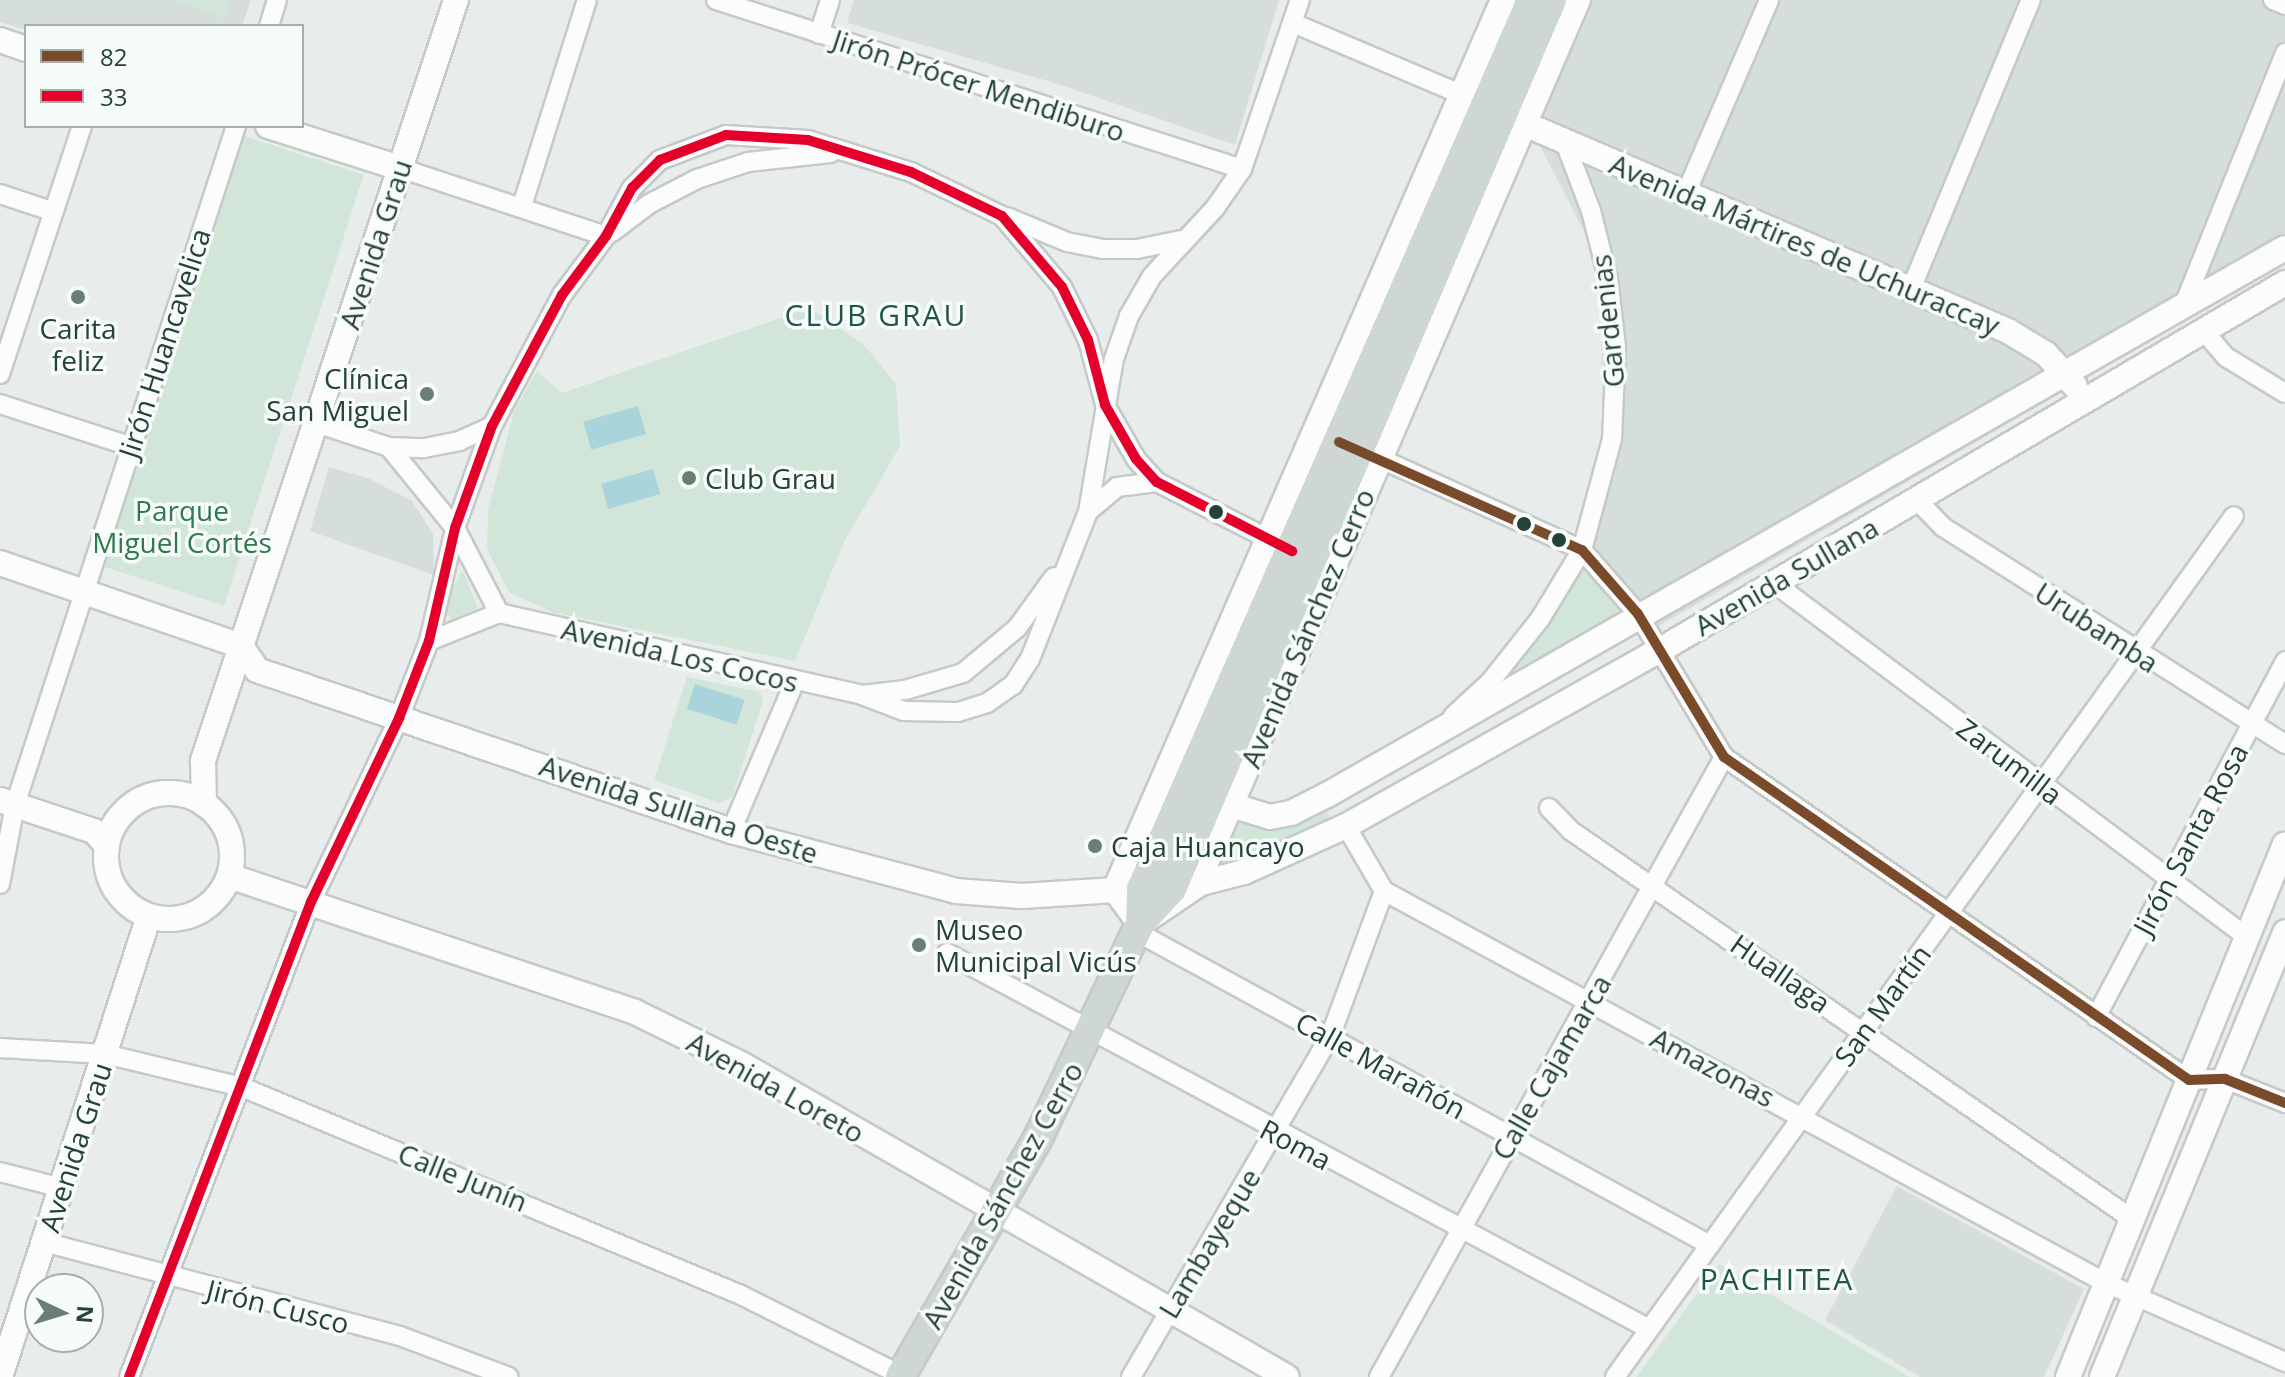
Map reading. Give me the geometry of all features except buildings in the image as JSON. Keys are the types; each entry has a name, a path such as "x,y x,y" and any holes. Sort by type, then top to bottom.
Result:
{"main road":[{"name":"Avenida Grau","path":"204,804 203,761 456,0"},
{"name":"Avenida Sánchez Cerro","path":"1494,110 1503,0"},
{"name":"Avenida Sánchez Cerro","path":"902,1376 999,1210 1092,1030 1139,928 1184,887 1281,545 1359,450 1494,110 1531,0"},
{"name":"Avenida Sánchez Cerro","path":"1139,928 1128,890 1281,545 1494,110 1552,0"},
{"name":"Avenida Sánchez Cerro","path":"1128,890 1209,797 1350,498 1359,450 1494,110 1578,0"},
{"path":"0,40 24,48"},
{"name":"Avenida Mártires de Uchuraccay","path":"1494,110 2008,331 2067,374 2085,402"},
{"path":"274,128 400,168"},
{"name":"Avenida Sullana","path":"1209,797 1260,815 1291,813 2285,248"},
{"name":"Avenida Sullana","path":"1128,890 1184,887 1255,868 1346,826 1662,649 2285,283"},
{"path":"0,563 241,646"},
{"name":"Avenida Sullana Oeste","path":"241,646 257,670 731,831 956,891 1022,896 1128,890"},
{"name":"Avenida Grau","path":"176,794 203,761"},
{"path":"176,794 204,804 225,828 231,852 229,876 220,894 197,912 169,920 149,917 120,897 109,873 105,833 135,803 176,794"},
{"path":"7,802 105,833"},
{"path":"2068,1377 2285,844"},
{"name":"Avenida Loreto","path":"229,876 635,1012 741,1064 1287,1377"},
{"name":"Avenida Grau","path":"0,1377 149,917"},
{"path":"2102,1377 2285,932"}],"street":[{"path":"270,24 277,0"},
{"path":"522,206 587,0"},
{"name":"Jirón Prócer Mendiburo","path":"716,0 1242,169"},
{"path":"819,34 830,0"},
{"path":"1105,405 1129,316 1181,240 1215,208 1242,169 1300,0"},
{"path":"1686,193 1769,0"},
{"path":"1911,289 2031,0"},
{"path":"2273,0 2285,5"},
{"path":"1293,23 1494,110"},
{"path":"2183,307 2285,53"},
{"path":"0,374 8,322 81,128"},
{"name":"Jirón Huancavelica","path":"0,884 7,802 85,591 129,446 235,128"},
{"name":"Avenida Los Cocos","path":"129,1377 311,902 399,718 429,641 455,528 492,426 562,295 606,236 632,188 660,160 700,141 755,133 808,140 854,153 962,193 1002,216 1062,287 1088,340 1105,405 1136,459 1157,482 1281,545"},
{"name":"Gardenias","path":"1431,736 1490,682 1540,619 1582,550 1612,439 1616,347 1608,278 1591,211 1564,140"},
{"name":"Avenida Los Cocos","path":"606,236 649,204 722,170 801,154 854,153"},
{"path":"400,168 606,236"},
{"path":"0,194 51,211"},
{"path":"1002,216 1067,242 1102,249 1181,240"},
{"path":"2204,331 2226,357 2285,393"},
{"path":"0,404 129,446"},
{"name":"Avenida Los Cocos","path":"499,613 862,695 904,711 958,712 987,703 1013,685 1030,659 1088,512 1101,459 1105,405"},
{"path":"316,423 389,447 448,444 492,426"},
{"path":"389,447 455,528 499,613 429,641"},
{"path":"1359,450 1582,550 1638,614 1662,649 1724,757 2189,1080 2225,1079 2285,1103"},
{"name":"Avenida Los Cocos","path":"862,695 939,683 963,673 999,646 1054,578 1088,512 1117,487 1157,482"},
{"name":"Urubamba","path":"1916,499 1943,527 2135,653 2285,744"},
{"name":"San Martín","path":"1615,1377 2234,516"},
{"name":"Zarumilla","path":"1774,583 2247,937"},
{"name":"Jirón Santa Rosa","path":"2096,1017 2285,661"},
{"path":"731,831 795,681"},
{"name":"Calle Cajamarca","path":"1379,1377 1724,757"},
{"name":"Huallaga","path":"1549,808 1570,830 1864,1030 2132,1219"},
{"path":"1346,826 1384,891"},
{"name":"Amazonas","path":"1384,891 1803,1115 2106,1283 2285,1362"},
{"name":"Lambayeque","path":"1131,1377 1330,1037 1384,891"},
{"name":"Calle Marañón","path":"1139,928 1330,1037 1710,1245"},
{"name":"Roma","path":"947,953 1275,1133 1649,1329"},
{"name":"Calle Junín","path":"0,1048 105,1054 242,1087 741,1295 902,1376"},
{"path":"0,1172 62,1188"},
{"name":"Jirón Cusco","path":"44,1242 167,1278 400,1336 509,1377"}],"shaded area":[{"path":"0,0 251,0 243,24 24,24 24,29 0,22"},
{"path":"854,0 1279,0 1235,145 1058,84 847,23"},
{"path":"1569,0 2285,0 2285,263 1640,637 1592,547 1604,459 1600,293 1586,235 1520,107"},
{"path":"329,467 368,478 412,501 433,534 434,575 310,531"},
{"path":"1897,1186 2084,1289 2044,1377 1920,1377 1825,1320"}],"green space":[{"path":"172,0 230,0 224,18"},
{"name":"Parque Miguel Cortés","path":"244,136 364,175 224,606 104,567"},
{"name":"Club Grau","path":"810,308 864,345 896,384 900,446 845,540 795,661 551,612 509,592 487,549 488,510 514,412 537,371 562,393"},
{"path":"1582,550 1638,614 1431,736 1490,682"},
{"path":"462,570 478,608 452,619 445,613 446,603"},
{"path":"687,677 760,692 763,701 732,797 719,803 654,780"},
{"path":"1323,805 1334,824 1209,874 1234,821 1283,822"},
{"path":"1719,1264 1910,1377 1636,1377"}],"water":[{"path":"638,406 646,434 591,450 583,422"},
{"path":"653,469 660,494 608,509 601,484"},
{"path":"695,684 744,700 736,725 687,709"}],"transit line":[{"name":"33","path":"129,1377 311,902 399,718 429,641 455,528 492,426 562,295 606,236 632,188 660,160 726,135 808,140 911,172 1002,216 1062,287 1088,340 1105,405 1136,459 1157,482 1292,551"},
{"name":"82","path":"1339,442 1582,550 1638,614 1724,757 2189,1080 2225,1079 2285,1103"}],"place":[{"name":"Carita feliz","path":"78,297"},
{"name":"Clínica San Miguel","path":"427,394"},
{"name":"Club Grau","path":"689,478"},
{"name":"Caja Huancayo","path":"1095,846"},
{"name":"Museo Municipal Vicús","path":"919,945"}],"district":[{"name":"CLUB GRAU","path":"876,315"},
{"name":"PACHITEA","path":"1777,1279"}]}
